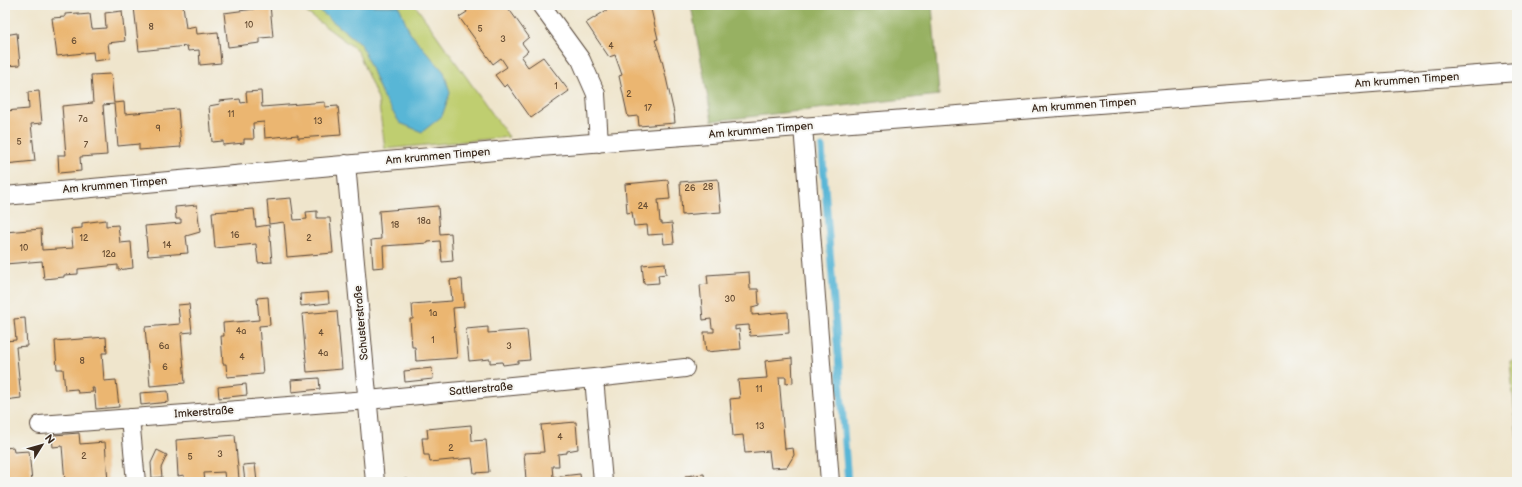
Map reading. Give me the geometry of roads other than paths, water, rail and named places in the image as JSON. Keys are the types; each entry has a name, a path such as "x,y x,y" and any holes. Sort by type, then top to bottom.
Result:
{"street":[{"path":"541,5 581,60 596,94 599,143"},
{"name":"Am krummen Timpen","path":"5,196 346,164 803,126 1517,72"},
{"path":"803,126 830,482"},
{"name":"Schusterstraße","path":"346,164 375,482"},
{"name":"Sattlerstraße","path":"368,400 685,368"},
{"path":"594,378 603,482"},
{"name":"Imkerstraße","path":"40,425 368,400"},
{"path":"130,418 136,482"}],"water":[{"path":"315,5 399,6 410,33 444,72 450,93 442,116 422,132 400,123 383,97 361,44 315,7"}],"waterway":[{"path":"822,148 848,482"}]}
